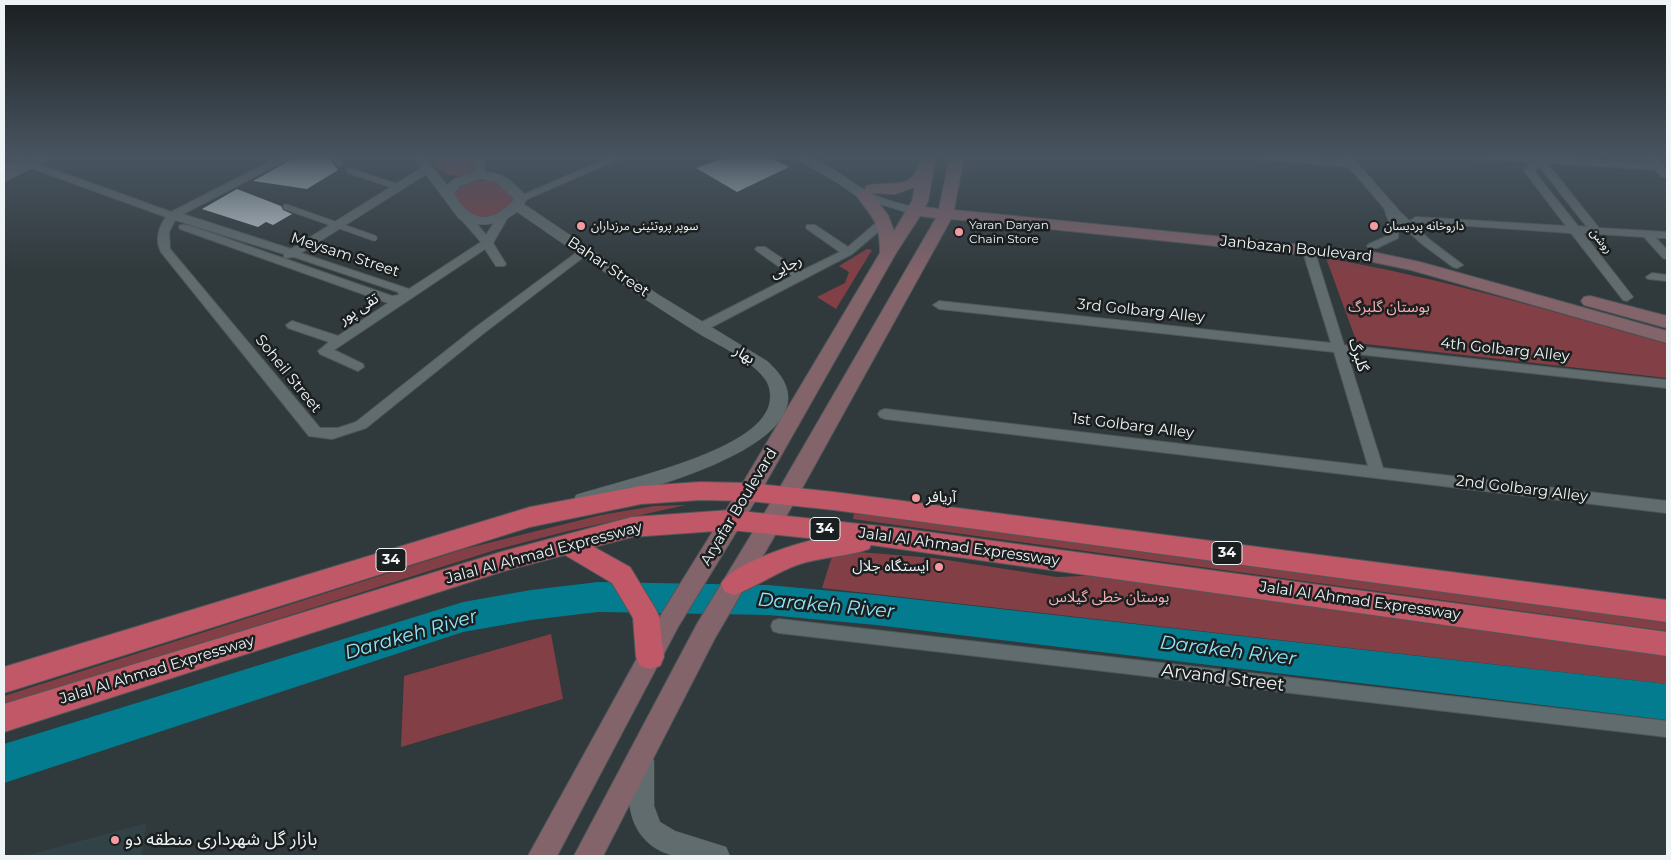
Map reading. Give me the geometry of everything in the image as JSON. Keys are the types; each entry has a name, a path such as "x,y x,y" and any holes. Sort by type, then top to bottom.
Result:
{"highway":[{"name":"Jalal Al Ahmad Expressway","path":"4,680 530,517 641,495 700,491 749,492 787,496 1667,611"},
{"name":"Jalal Al Ahmad Expressway","path":"4,718 504,561 632,527 731,520 898,538 1667,644"},
{"path":"734,584 760,568 805,551 836,545 898,538"},
{"path":"567,544 621,575 658,618 650,657"},
{"path":"341,612 356,595 356,581 342,575"}],"main road":[{"path":"869,196 886,224 888,253"},
{"name":"Aryafar Boulevard","path":"658,618 698,574 749,492 888,253 918,206 920,196"},
{"path":"588,856 706,631 787,496 947,209 949,196"},
{"name":"Janbazan Boulevard","path":"918,206 1457,265 1667,322"},
{"name":"Janbazan Boulevard","path":"947,209 1288,235 1374,246 1414,260 1667,337"},
{"path":"542,856 650,657"}],"street":[{"path":"118,196 172,216 210,196"},
{"path":"281,261 384,196"},
{"path":"449,196 487,243 500,264"},
{"path":"514,196 519,202"},
{"path":"487,243 503,217 519,202 532,196"},
{"path":"874,196 885,203 918,206"},
{"path":"1379,196 1420,238 1438,253 1457,265"},
{"name":"روشن","path":"1548,196 1628,297"},
{"path":"1568,196 1596,231"},
{"name":"Bahar Street","path":"519,202 584,252 700,328"},
{"path":"1374,246 1394,236 1394,222 1386,204"},
{"name":"Soheil Street","path":"172,216 165,224 163,232 165,250 314,432 326,436 344,433 361,425 480,330 584,252"},
{"name":"Meysam Street","path":"172,216 185,218 292,253 404,290 405,298 391,300 174,224 172,216"},
{"path":"465,217 482,220 503,217"},
{"path":"1416,220 1667,235"},
{"name":"رجایی","path":"700,328 848,252 881,224"},
{"path":"811,227 848,252"},
{"path":"1647,234 1667,256"},
{"name":"تقی پور","path":"358,367 324,351 487,243"},
{"path":"761,249 800,276"},
{"name":"گلبرگ","path":"1308,249 1377,471"},
{"path":"1652,277 1667,278"},
{"name":"3rd Golbarg Alley","path":"939,305 1339,349"},
{"path":"292,325 339,341"},
{"name":"بهار","path":"530,517 690,467 733,449 769,422 778,404 779,390 774,378 760,364 700,328"},
{"name":"4th Golbarg Alley","path":"1339,349 1667,384"},
{"name":"1st Golbarg Alley","path":"885,414 1377,471"},
{"name":"2nd Golbarg Alley","path":"1377,471 1667,506"},
{"name":"Arvand Street","path":"779,626 1667,729"},
{"path":"642,752 640,799 647,827 657,837 717,856"}],"lane":[{"path":"286,207 374,238"}],"shaded area":[{"name":"بازار گل شهرداری منطقه دو","path":"147,823 141,856 24,856"}],"green space":[{"path":"455,196 511,196 513,199 507,209 497,215 473,216 465,210"},
{"path":"867,249 872,250 836,309 817,297 845,283 849,272 839,266"},
{"name":"بوستان گلبرگ","path":"1326,258 1412,275 1540,308 1667,344 1667,378 1357,343"},
{"path":"686,505 564,532 495,550 4,706 4,696 464,549 601,515 654,506"},
{"path":"854,514 1667,619 1667,631 853,519"},
{"name":"بوستان خطی گیلاس","path":"834,550 934,558 1057,577 1107,575 1667,652 1667,684 822,588"},
{"path":"551,634 563,699 401,747 404,676"}],"building":[{"path":"225,196 255,196 281,206 283,210 292,214 273,225 266,222 258,227 202,209"}],"waterway":[{"name":"Darakeh River","path":"4,764 463,617 531,605 598,597 768,600 876,610 1667,702"}],"place":[{"name":"سوپر پروتئینی مرزداران","path":"581,226"},
{"name":"داروخانه پردیسان","path":"1374,226"},
{"name":"Yaran Daryan Chain Store","path":"959,232"},
{"name":"آریافر","path":"916,498"},
{"name":"ایستگاه جلال","path":"939,567"},
{"name":"بازار گل شهرداری منطقه دو","path":"115,840"}]}
